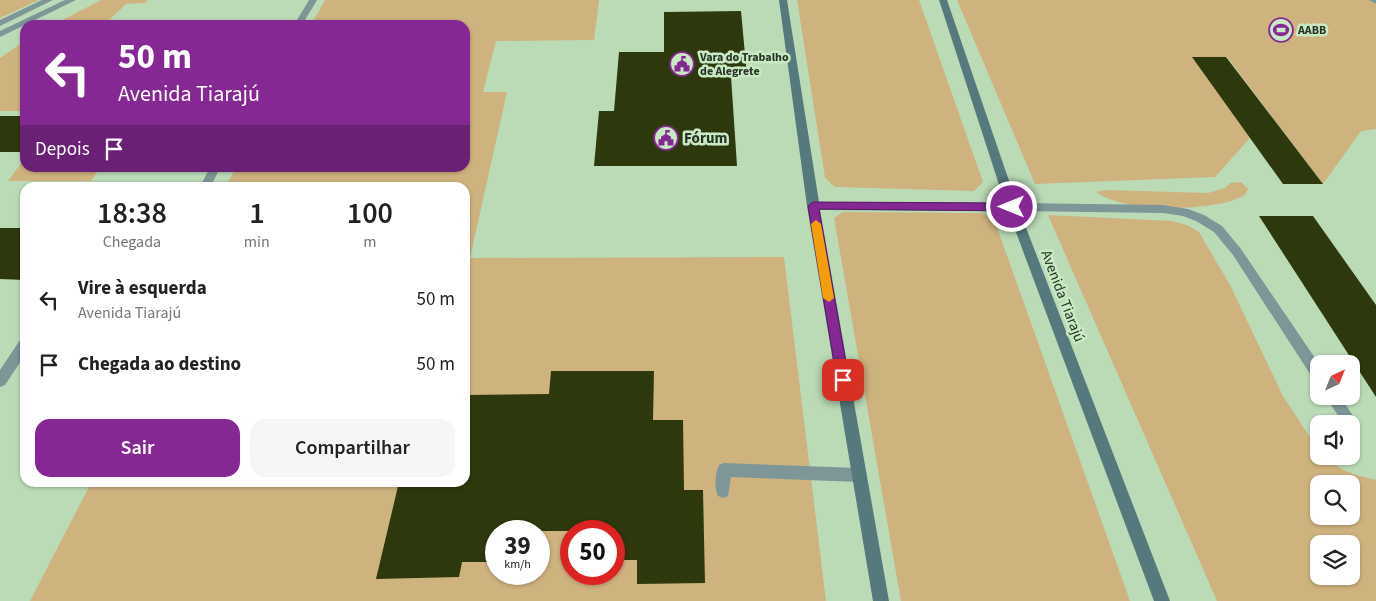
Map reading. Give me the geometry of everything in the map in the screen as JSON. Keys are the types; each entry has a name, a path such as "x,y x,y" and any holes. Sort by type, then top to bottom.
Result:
{"main road":[{"path":"783,0 813,206 881,601"},
{"name":"Avenida Tiarajú","path":"943,0 1012,207 1162,601"},
{"path":"813,206 1012,207"}],"street":[{"path":"0,23 49,0"},
{"path":"30,20 72,0"},
{"path":"301,20 313,0"},
{"path":"0,34 20,25"},
{"path":"1012,207 1163,209 1184,212 1200,218 1218,229 1237,252 1310,362"},
{"path":"0,381 20,351"},
{"path":"724,491 724,470 859,475"}],"shaded area":[{"path":"0,0 39,0 0,18"},
{"path":"101,0 147,0 145,3 126,4 109,20 63,20"},
{"path":"325,0 599,0 594,40 496,41 483,92 507,92 470,258 470,182 228,182 234,172 470,172 470,20 314,20"},
{"path":"797,0 919,0 983,182 974,191 835,187 825,178"},
{"path":"957,0 1376,0 1376,129 1361,131 1323,184 1227,57 1193,57 1250,138 1215,177 1035,184"},
{"path":"20,44 20,111 0,111 0,58"},
{"path":"20,165 20,172 97,172 91,181 8,181"},
{"path":"1241,182 1248,189 1244,196 1231,201 1204,206 1155,208 1138,206 1108,199 1096,192 1106,190 1208,193 1225,188 1230,183"},
{"path":"843,212 981,213 994,219 1130,601 901,601 834,218"},
{"path":"1048,215 1172,221 1187,225 1199,232 1230,285 1283,396 1310,437 1310,465 1336,465 1358,475 1310,475 1310,525 1360,525 1360,476 1376,480 1376,601 1217,601"},
{"path":"784,257 826,601 30,601 89,487 470,487 470,258"}],"building":[{"path":"741,11 747,76 731,76 737,166 594,166 599,111 614,111 619,52 664,52 664,12"},
{"path":"1192,57 1226,57 1323,184 1283,184"},
{"path":"0,116 20,116 20,152 0,152"},
{"path":"1259,216 1313,216 1376,305 1376,397 1360,372 1360,355 1349,355"},
{"path":"0,228 20,228 20,280 0,279"},
{"path":"551,371 654,371 653,420 683,420 684,490 703,490 705,583 637,584 637,560 625,560 625,520 560,520 560,531 550,531 550,520 485,520 485,562 462,562 459,577 376,579 398,487 470,487 470,395 549,394"}],"slow traffic":[{"path":"816,224 829,298"}],"place":[{"name":"AABB","path":"1281,30"},
{"name":"Vara do Trabalho de Alegrete","path":"682,64"},
{"name":"Fórum","path":"666,138"}],"route":[{"path":"843,380 813,206 1012,207"}]}
